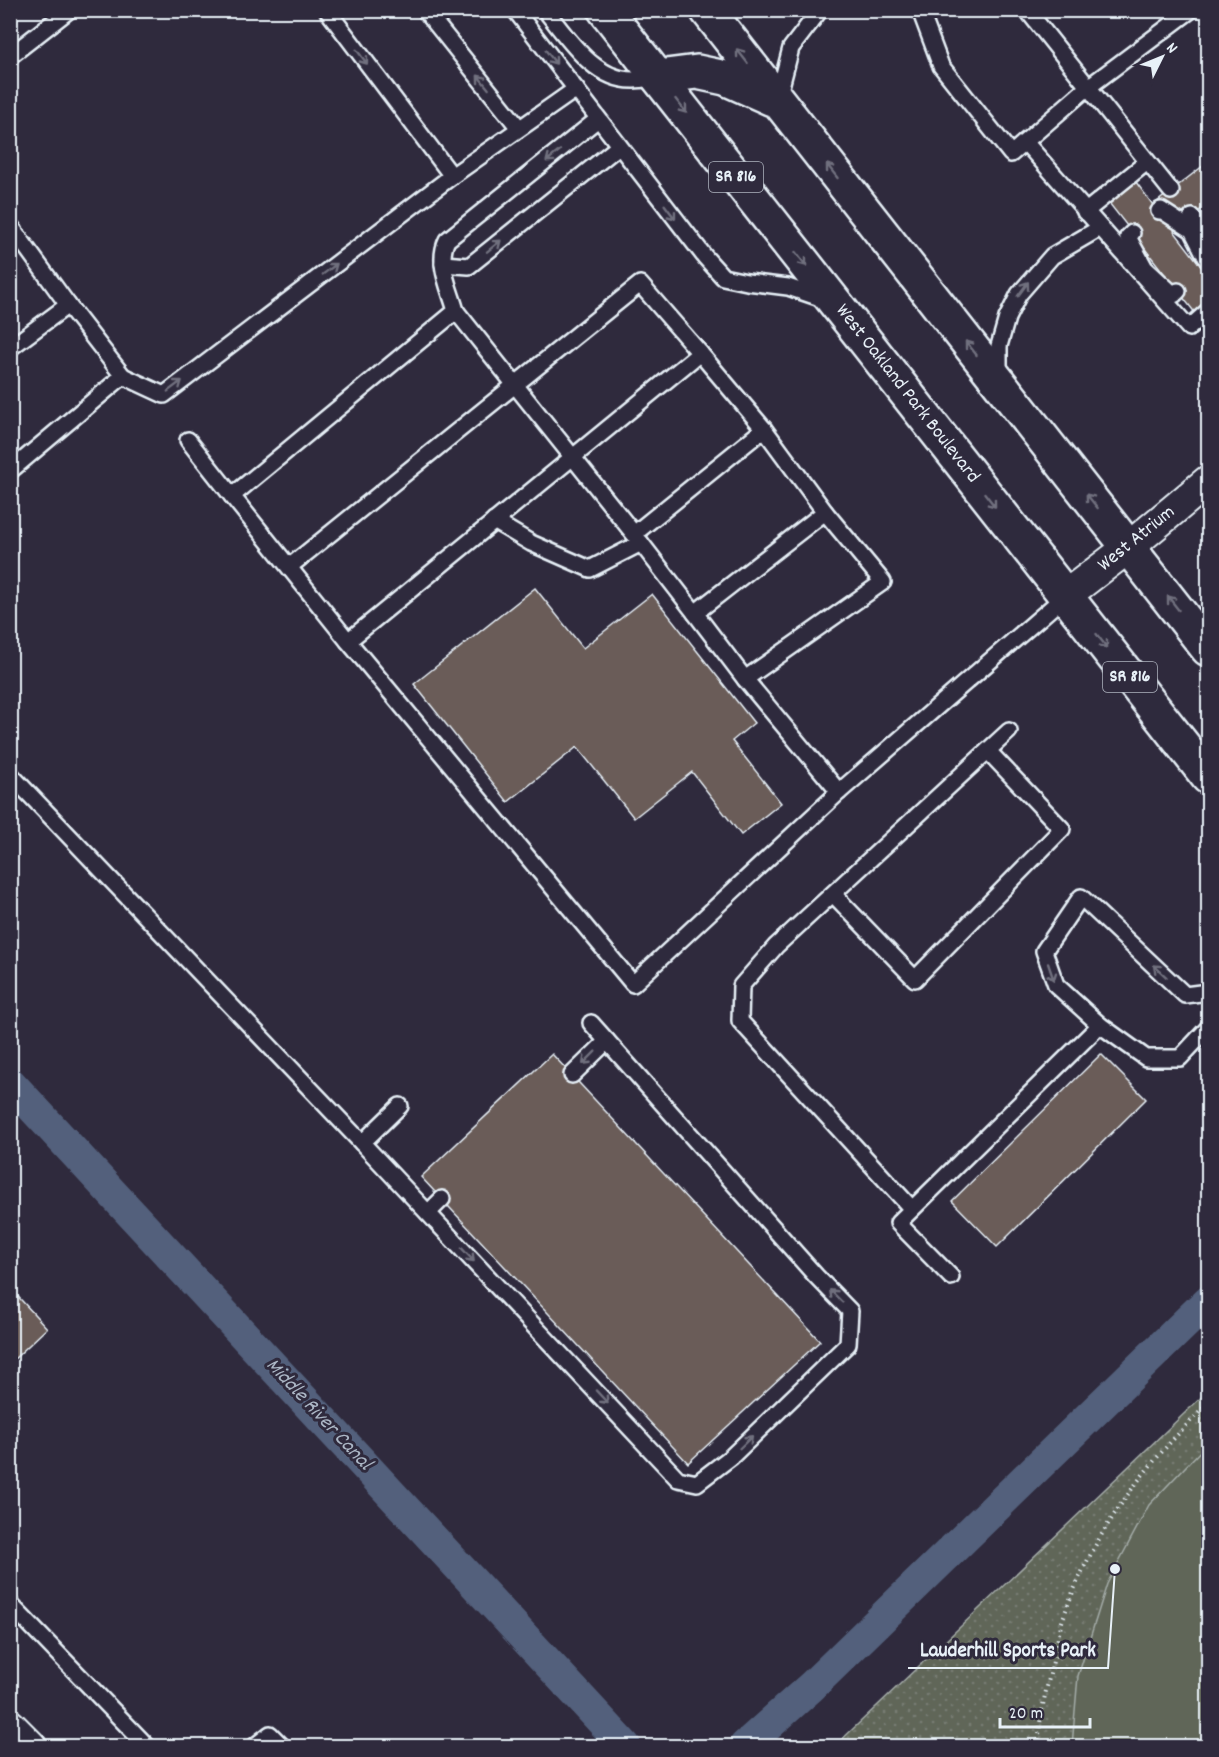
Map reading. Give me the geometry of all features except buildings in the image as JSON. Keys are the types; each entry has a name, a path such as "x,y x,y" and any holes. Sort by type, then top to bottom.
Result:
{"main road":[{"name":"West Oakland Park Boulevard","path":"605,10 1209,777"},
{"path":"707,10 1209,649"},
{"path":"658,77 697,72 725,78 777,101"}],"street":[{"name":"West Atrium","path":"1065,596 1209,481"},
{"path":"10,1725 30,1746"}],"lane":[{"path":"10,56 69,10"},
{"path":"327,10 452,176"},
{"path":"425,10 519,128"},
{"path":"515,10 705,257 723,277 788,287 835,302"},
{"path":"545,10 582,54 599,70 632,80 658,77"},
{"path":"777,101 791,48 820,10"},
{"path":"920,10 940,66 1011,154 1087,88 1191,10"},
{"path":"1027,10 1171,191"},
{"path":"10,225 123,376 164,395 452,176 576,89"},
{"path":"598,119 447,240 444,247 443,264 456,311 573,456 745,679 838,792"},
{"path":"1025,142 1100,228 1146,267 1174,295 1178,291"},
{"path":"443,264 469,266 619,146"},
{"path":"1085,212 1147,162"},
{"path":"1159,211 1161,210 1209,238"},
{"path":"999,384 999,346 1006,318 1019,294 1052,256 1100,228"},
{"path":"1190,228 1207,267"},
{"path":"1132,233 1128,237 1189,328 1209,311"},
{"path":"289,567 640,284 764,429 825,512 882,582 745,679"},
{"path":"10,348 68,305"},
{"path":"232,496 456,311"},
{"path":"348,641 700,353"},
{"path":"10,471 123,376"},
{"path":"494,521 531,543 590,569 638,539 764,429"},
{"path":"188,440 348,641 633,984 838,792 1065,596"},
{"path":"695,613 825,512"},
{"path":"912,1209 740,1021 741,986 776,946 1009,731"},
{"path":"833,894 915,979 1062,829 988,751"},
{"path":"10,774 678,1479 698,1483 731,1457 848,1344 850,1311 816,1276 591,1023"},
{"path":"1209,992 1185,995 1081,897 1044,951 1056,985 1100,1025 1146,1058 1180,1058 1209,1028"},
{"path":"951,1277 898,1223 1100,1025"},
{"path":"572,1075 607,1041"},
{"path":"362,1143 400,1106"},
{"path":"428,1213 442,1199"},
{"path":"10,1604 147,1746"},
{"path":"255,1746 270,1734 282,1746"}],"path":[{"path":"1039,1746 1047,1687 1065,1613 1094,1547 1125,1498 1154,1460 1209,1404"}],"green space":[{"path":"1208,1391 1208,1746 835,1746"},
{"path":"1208,1443 1208,1746 1072,1746 1078,1676 1107,1584 1149,1505"}],"waterway":[{"name":"Middle River Canal","path":"10,1083 625,1746"},
{"path":"745,1746 812,1686 1208,1301"}],"place":[{"name":"Lauderhill Sports Park","path":"1115,1569"}]}
